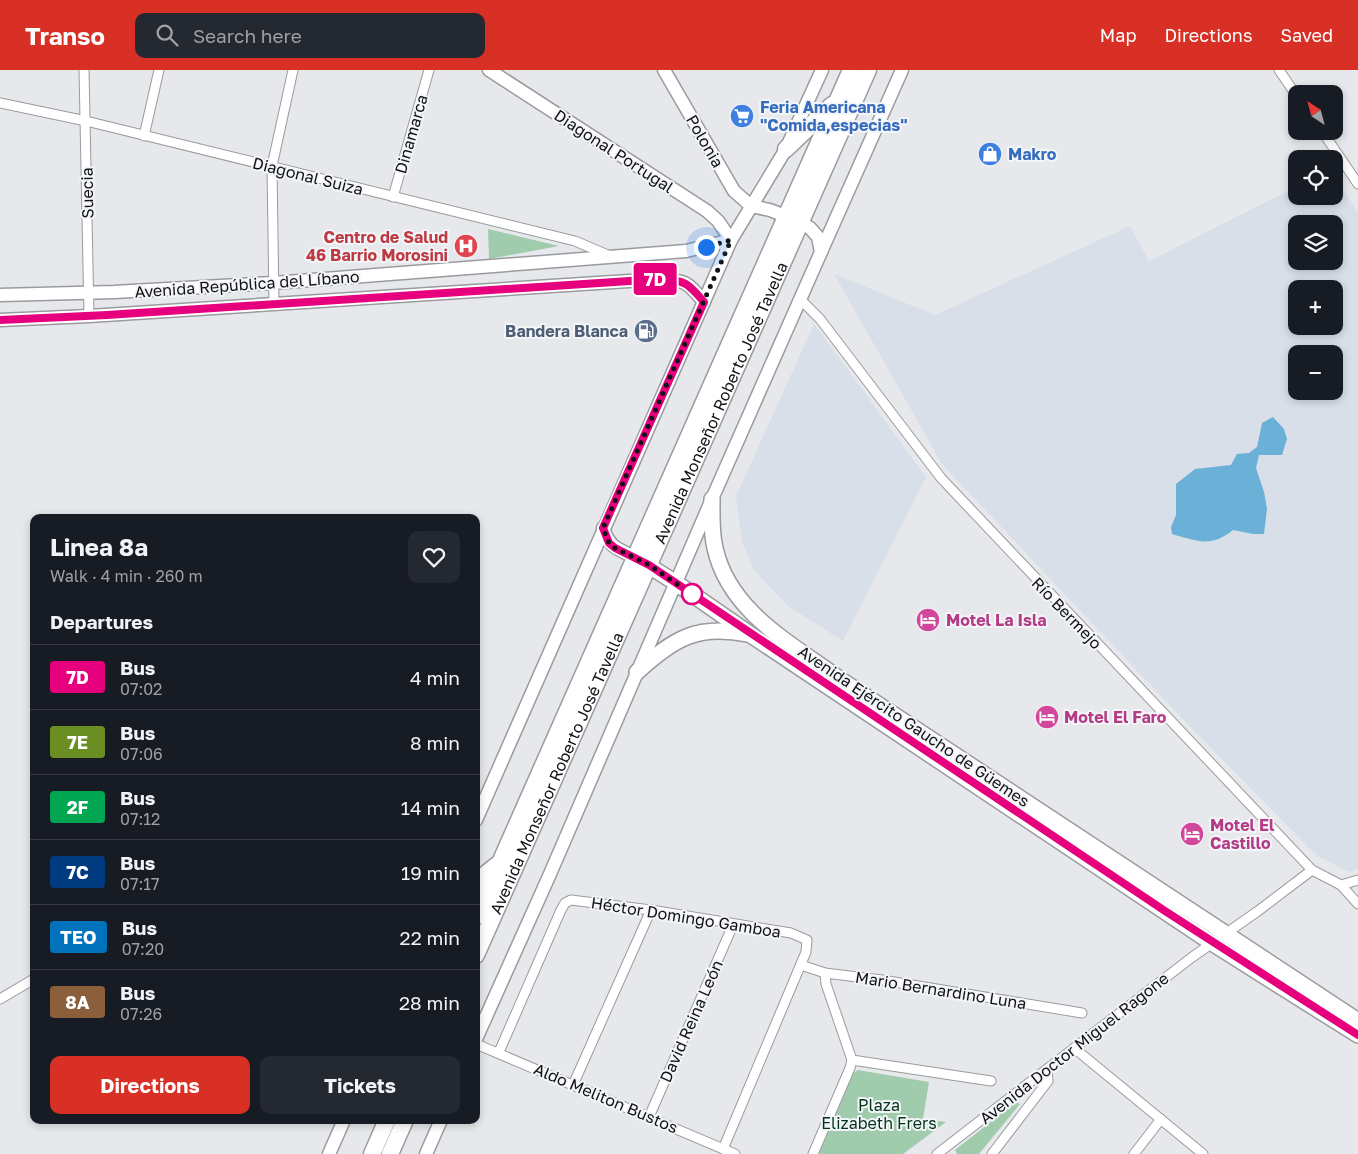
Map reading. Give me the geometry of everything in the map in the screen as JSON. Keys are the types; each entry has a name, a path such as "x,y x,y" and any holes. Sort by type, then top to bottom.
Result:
{"highway":[{"name":"Avenida Monseñor Roberto José Tavella","path":"793,219 851,70"},
{"name":"Avenida Monseñor Roberto José Tavella","path":"480,946 642,561 793,219 868,70"},
{"path":"786,149 839,98"},
{"name":"Avenida Monseñor Roberto José Tavella","path":"480,908 642,561"},
{"path":"480,879 500,862"},
{"path":"372,1154 385,1124"},
{"path":"390,1154 403,1124"}],"main road":[{"name":"Diagonal Portugal","path":"489,70 708,211 718,221 731,240"},
{"name":"Polonia","path":"664,70 731,187 742,199 752,206"},
{"path":"480,811 731,240 786,149 822,70"},
{"path":"480,1030 902,70"},
{"path":"752,206 770,210 810,228 818,236 822,252"},
{"name":"Avenida República del Líbano","path":"0,295 273,283 686,251 731,240"},
{"name":"Avenida República del Líbano","path":"0,320 89,316 660,279 679,280 692,287 704,302"},
{"name":"Avenida Ejército Gaucho de Güemes","path":"712,499 713,531 720,564 737,596 758,620 841,680 941,744 1358,1021"},
{"path":"603,528 609,543 615,548 642,561"},
{"name":"Avenida Ejército Gaucho de Güemes","path":"642,561 1212,943 1358,1036"},
{"path":"637,672 673,642 690,635 721,630 751,634"},
{"path":"329,1154 342,1124"},
{"path":"426,1154 438,1124"}],"street":[{"name":"Suecia","path":"84,70 89,316"},
{"path":"144,136 159,70"},
{"path":"274,304 272,166 293,70"},
{"name":"Dinamarca","path":"393,197 429,70"},
{"path":"1279,70 1290,85"},
{"name":"Diagonal Suiza","path":"0,103 86,121 575,241 613,257"},
{"path":"1328,140 1358,184"},
{"name":"Río Bermejo","path":"800,299 820,319 941,478 1312,870 1340,885 1358,904"},
{"name":"Avenida Doctor Miguel Ragone","path":"941,1153 1046,1069 1312,870"},
{"path":"1340,885 1358,880"},
{"name":"Héctor Domingo Gamboa","path":"499,1052 565,903 577,900 791,933 806,940 806,952 801,966"},
{"path":"573,1085 650,910"},
{"name":"David Reina León","path":"649,1116 733,925"},
{"path":"723,1149 801,966"},
{"name":"Mario Bernardino Luna","path":"801,966 825,973 882,980 1082,1013"},
{"path":"812,1154 852,1060 826,984 825,973"},
{"path":"0,999 30,981"},
{"name":"Aldo Meliton Bustos","path":"480,1045 735,1154"},
{"path":"1074,1048 1203,1154"},
{"path":"852,1060 991,1081"},
{"path":"992,1154 1048,1081 1046,1069"},
{"path":"1134,1154 1161,1119"}],"shaded area":[{"path":"1288,191 1288,205 1343,205 1343,191 1358,212 1358,869 1349,872 1316,855 1175,711 942,464 834,274 935,315 1130,226 1149,261"},
{"path":"814,324 926,477 843,641 788,606 753,569 742,542 736,496"}],"green space":[{"path":"488,229 559,246 489,259"},
{"name":"Plaza Elizabeth Frers","path":"858,1070 929,1082 923,1119 946,1122 903,1154 816,1154 852,1074"},
{"path":"1016,1102 1020,1104 979,1154 957,1154 955,1150"}],"water":[{"path":"1273,417 1284,429 1287,439 1282,455 1259,455 1256,468 1264,492 1267,509 1264,534 1233,530 1218,539 1196,541 1172,534 1171,527 1176,515 1176,484 1195,469 1231,465 1237,454 1249,453 1257,447 1262,423"}],"bus line":[{"name":"7D","path":"0,320 107,315 660,279 679,280 692,287 704,302 603,528 609,543 649,565 1212,943 1358,1035"}],"place":[{"name":"Feria Americana \"Comida,especias\"","path":"742,116"},
{"name":"Makro","path":"990,154"},
{"name":"Centro de Salud 46 Barrio Morosini","path":"466,246"},
{"name":"Bandera Blanca","path":"646,331"},
{"name":"Motel La Isla","path":"928,620"},
{"name":"Motel El Faro","path":"1047,717"},
{"name":"Motel El Castillo","path":"1192,834"}],"route":[{"path":"692,594 649,565 615,548 609,543 603,528 731,240 706,247"}]}
